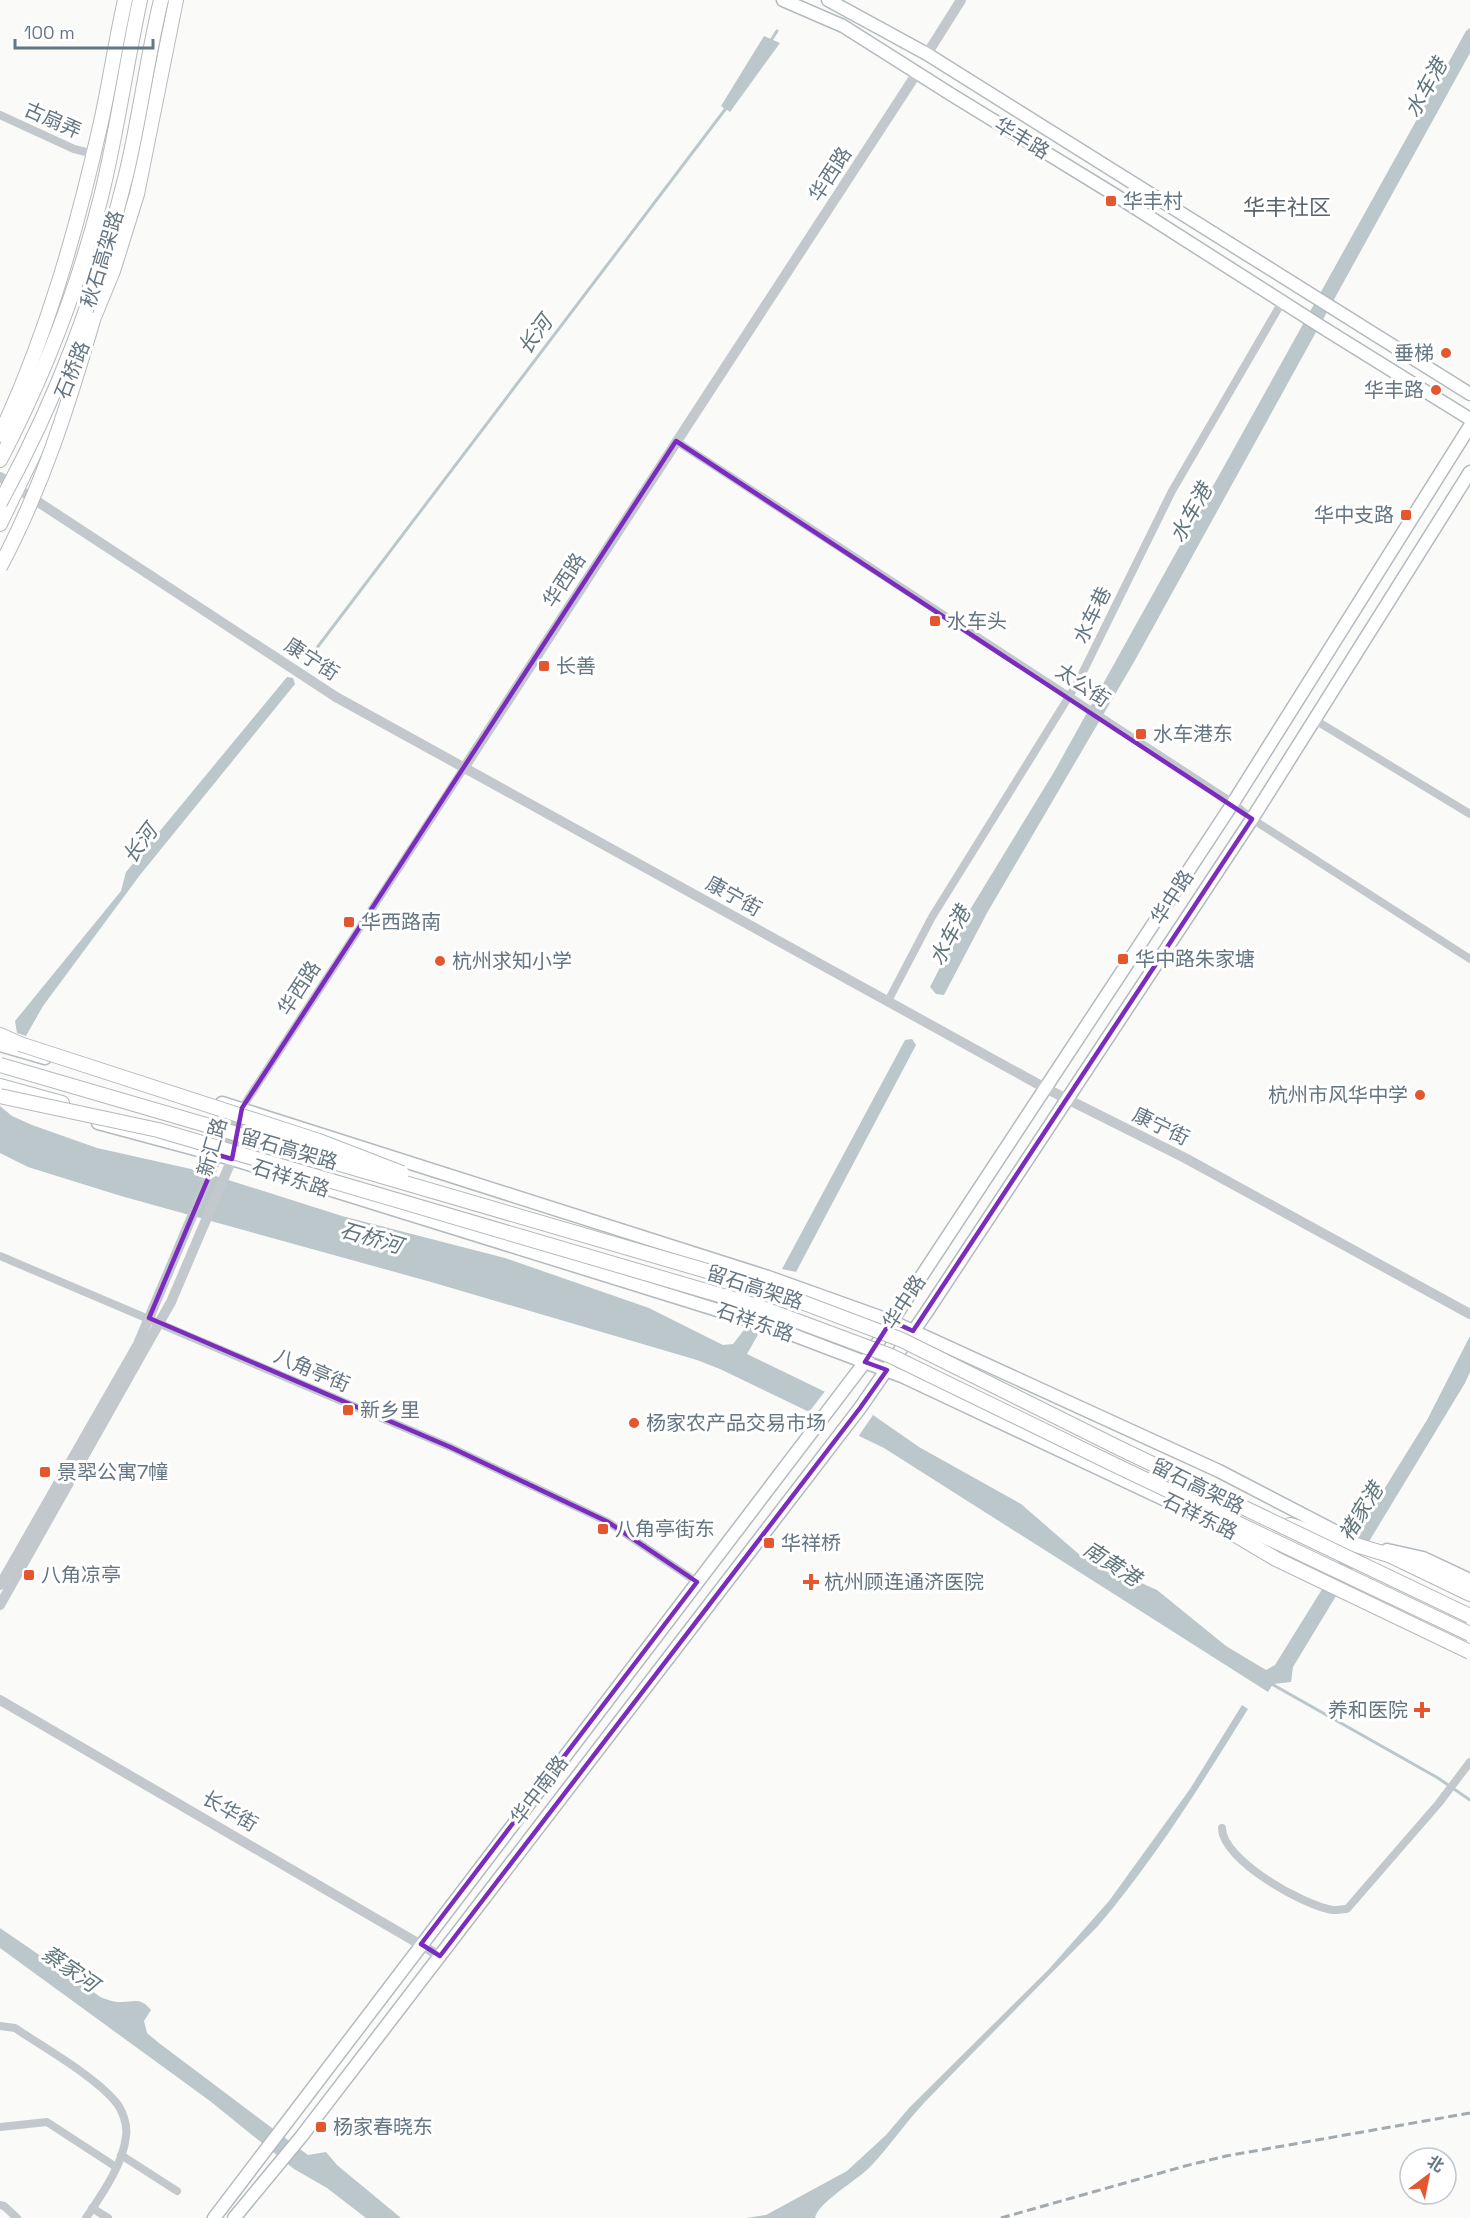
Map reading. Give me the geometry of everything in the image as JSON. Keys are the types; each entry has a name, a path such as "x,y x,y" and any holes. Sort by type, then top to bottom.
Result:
{"main road":[{"name":"石桥路","path":"0,435 24,382 57,290 94,154 125,0"},
{"name":"秋石高架路","path":"0,460 40,378 78,275 117,124 140,0"},
{"name":"秋石高架路","path":"0,503 46,414 81,329 127,173 162,0"},
{"name":"石桥路","path":"0,524 59,402 113,271 137,194 176,0"},
{"name":"华丰路","path":"783,0 843,26 1470,419"},
{"name":"华丰路","path":"828,0 927,54 1470,394"},
{"path":"0,567 33,499 66,413 122,219 127,173"},
{"name":"华中路","path":"865,1362 1233,803 1470,426"},
{"name":"华中路","path":"887,1370 1252,819 1470,472"},
{"path":"0,1036 319,1141 487,1207"},
{"path":"0,1045 242,1108 768,1277 891,1321 1219,1471 1349,1538 1371,1547 1423,1558 1470,1580"},
{"name":"留石高架路","path":"0,1065 762,1287 902,1340 1119,1448 1470,1616"},
{"name":"留石高架路","path":"0,1086 158,1130 757,1306 891,1356 1470,1634"},
{"path":"0,1095 158,1130"},
{"name":"石祥东路","path":"0,1095 232,1159 744,1317 887,1370 1203,1517 1470,1652"},
{"name":"华中南路","path":"214,2218 865,1362"},
{"name":"华中南路","path":"234,2218 280,2164 441,1956 844,1430 887,1370"},
{"path":"1115,1465 1276,1559 1470,1652"},
{"path":"1267,1518 1389,1555 1470,1594"}],"street":[{"path":"927,54 961,0"},
{"name":"华西路","path":"242,1108 917,73"},
{"name":"古扇弄","path":"0,115 74,149 94,154"},
{"name":"水车巷","path":"888,1001 932,917 1069,696 1186,464 1282,302"},
{"name":"太公街","path":"676,441 1233,803 1252,819 1470,959"},
{"name":"康宁街","path":"0,477 336,697 1067,1100 1185,1158 1470,1314"},
{"path":"1315,720 1470,814"},
{"name":"新汇路","path":"0,1585 138,1344 218,1155 242,1108"},
{"name":"新汇路","path":"0,1605 160,1323 232,1159 242,1108"},
{"name":"八角亭街","path":"0,1256 450,1447 608,1521 697,1582"},
{"name":"长华街","path":"0,1700 441,1956"},
{"path":"1222,1828 1222,1836 1231,1850 1284,1891 1333,1910 1347,1909 1468,1766"},
{"path":"0,2026 15,2028 91,2080 117,2103 124,2118 127,2134 121,2155 86,2218"},
{"path":"0,2127 48,2122 116,2167"},
{"path":"121,2155 177,2191"},
{"path":"0,2205 17,2218"},
{"path":"92,2208 108,2218"}],"highlighted area":[{"path":"676,441 1252,819 913,1331 891,1321 865,1362 887,1370 860,1408 440,1956 421,1944 697,1582 608,1522 450,1447 149,1318 218,1155 232,1159 242,1108"}],"water":[{"path":"1470,28 1470,53 1134,662 987,913 944,995 936,994 930,987 968,913 1054,772 1466,31"},
{"path":"764,36 780,43 730,112 721,106"},
{"path":"287,677 293,678 295,684 140,875 43,1006 26,1036 17,1033 15,1021 121,891 126,872"},
{"path":"912,1039 916,1045 796,1272 782,1269 905,1040"},
{"name":"石桥河","path":"0,1106 12,1116 32,1125 97,1148 200,1171 342,1216 505,1258 649,1308 723,1345 733,1344 747,1326 760,1331 747,1354 873,1415 919,1447 1021,1504 1081,1556 1157,1590 1226,1646 1266,1670 1275,1665 1427,1420 1470,1336 1470,1372 1293,1667 1291,1682 1273,1684 1268,1692 884,1448 720,1369 697,1360 431,1282 121,1196 28,1167 0,1153"},
{"path":"1242,1705 1248,1709 1213,1765 1177,1820 1119,1900 1098,1926 910,2118 871,2166 823,2205 815,2218 746,2218 766,2215 847,2171 886,2135 909,2108 1049,1969 1109,1901 1190,1789"},
{"path":"0,1928 102,1998 116,2002 143,2003 151,2010 144,2021 147,2033 159,2043 308,2155 326,2152 337,2165 401,2218 366,2218 327,2188 294,2169 210,2101 0,1948"}],"pier":[{"path":"826,1390 873,1415 858,1437 809,1412"}],"waterway":[{"name":"长河","path":"770,42 777,31"},
{"name":"长河","path":"313,653 727,107"},
{"name":"南黄港","path":"1270,1683 1438,1778 1470,1800"}],"railway":[{"path":"1001,2218 1226,2156 1470,2113"}],"place":[{"name":"华丰村","path":"1111,201"},
{"name":"垂梯","path":"1446,353"},
{"name":"华丰路","path":"1436,390"},
{"name":"华中支路","path":"1406,515"},
{"name":"水车头","path":"935,621"},
{"name":"长善","path":"544,666"},
{"name":"水车港东","path":"1141,734"},
{"name":"华西路南","path":"349,922"},
{"name":"华中路朱家塘","path":"1123,959"},
{"name":"杭州求知小学","path":"440,961"},
{"name":"杭州市风华中学","path":"1420,1095"},
{"name":"新乡里","path":"348,1410"},
{"name":"杨家农产品交易市场","path":"634,1423"},
{"name":"景翆公寓7幢","path":"45,1472"},
{"name":"八角亭街东","path":"603,1529"},
{"name":"华祥桥","path":"769,1543"},
{"name":"八角凉亭","path":"29,1575"},
{"name":"杭州顾连通济医院","path":"811,1582"},
{"name":"养和医院","path":"1422,1710"},
{"name":"杨家春晓东","path":"321,2127"}],"district":[{"name":"华丰社区","path":"1287,207"}],"water label":[{"name":"水车港","path":"1426,88"},
{"name":"水车港","path":"1191,513"},
{"name":"水车港","path":"950,936"},
{"name":"褚家港","path":"1361,1512"},
{"name":"蔡家河","path":"70,1969"}]}
